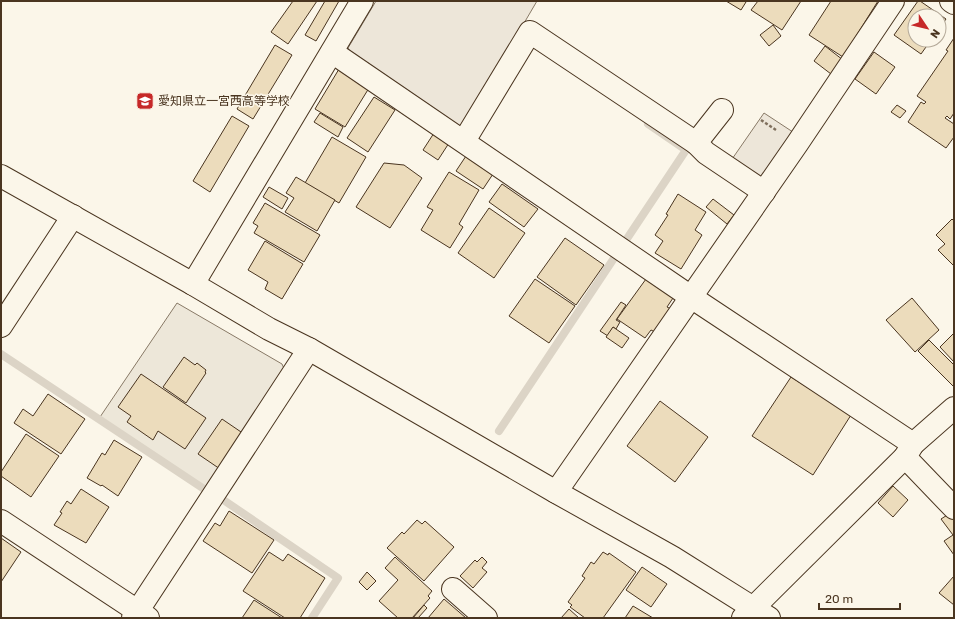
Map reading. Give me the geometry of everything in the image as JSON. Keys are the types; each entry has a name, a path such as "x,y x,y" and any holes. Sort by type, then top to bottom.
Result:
{"street":[{"path":"193,284 362,1"},
{"path":"556,492 764,192 893,1"},
{"path":"464,141 530,32 696,143 706,153 764,192"},
{"path":"332,52 691,297 909,450 954,508"},
{"path":"696,143 722,110"},
{"path":"1,176 193,284 269,329 309,349 556,492 672,557 755,615 909,450 954,408"},
{"path":"1,326 73,216"},
{"path":"1,521 140,616 309,349"},
{"path":"453,589 486,618"}],"shaded area":[{"path":"376,1 537,1 462,129 351,54 348,48"},
{"path":"764,113 799,136 763,186 730,162"},
{"path":"177,303 282,364 285,371 207,488 100,417"}],"building":[{"path":"293,1 317,1 288,44 271,32"},
{"path":"325,1 339,1 316,41 305,35"},
{"path":"726,1 744,1 746,2 741,10"},
{"path":"758,1 801,1 782,30 751,10"},
{"path":"831,1 878,1 843,57 809,35"},
{"path":"918,1 920,1 930,8 913,8"},
{"path":"907,17 907,44 894,35"},
{"path":"773,25 781,36 769,46 760,35"},
{"path":"954,38 954,113 950,119 947,116 945,118 954,124 954,137 946,148 908,122 921,102 924,104 926,102 917,96 948,51 946,50"},
{"path":"275,45 292,55 253,119 237,109"},
{"path":"825,46 843,60 831,74 814,61"},
{"path":"912,48 925,48 921,54"},
{"path":"874,52 895,67 876,94 855,79"},
{"path":"339,69 369,88 345,127 315,109"},
{"path":"374,97 395,110 368,152 347,138"},
{"path":"897,105 906,111 900,118 891,112"},
{"path":"320,113 343,127 338,137 314,122"},
{"path":"232,116 249,126 210,192 193,181"},
{"path":"434,133 449,143 438,160 423,150"},
{"path":"332,137 366,157 339,203 305,183"},
{"path":"466,156 493,174 483,189 456,171"},
{"path":"384,163 404,165 422,178 390,228 356,207"},
{"path":"449,172 479,190 459,224 463,227 450,248 421,230 433,210 427,207"},
{"path":"296,177 335,200 317,231 285,212 294,198 286,193"},
{"path":"502,184 538,209 524,227 489,202"},
{"path":"269,187 288,198 282,209 263,197"},
{"path":"678,194 706,212 695,230 702,235 681,269 655,253 663,241 655,235 668,215 666,214"},
{"path":"713,199 734,215 727,224 706,207"},
{"path":"265,203 320,235 304,262 254,233 258,226 253,223"},
{"path":"489,208 525,233 494,278 458,253"},
{"path":"952,219 954,221 954,266 938,250 945,244 936,235"},
{"path":"565,238 604,265 576,305 537,277"},
{"path":"265,241 303,264 282,299 265,289 268,282 248,270"},
{"path":"535,279 575,306 549,343 509,316"},
{"path":"646,279 673,298 667,307 671,309 655,332 651,330 645,338 617,319"},
{"path":"912,298 939,330 915,352 886,320"},
{"path":"621,302 626,305 616,320 620,322 616,329 613,327 608,336 600,331"},
{"path":"613,327 629,338 622,348 606,337"},
{"path":"954,333 954,362 940,347"},
{"path":"929,340 954,365 954,387 918,351"},
{"path":"184,357 195,365 197,363 206,370 206,373 186,403 163,387"},
{"path":"141,374 206,418 185,449 158,431 153,440 127,422 131,416 118,407"},
{"path":"791,377 851,415 813,475 752,436"},
{"path":"48,394 85,419 61,454 14,423 23,409 33,416"},
{"path":"660,401 708,437 675,482 627,446"},
{"path":"222,419 244,434 220,469 198,454"},
{"path":"26,434 59,456 31,497 1,476 1,472"},
{"path":"114,440 142,457 118,496 102,485 101,486 87,478 102,453 105,455"},
{"path":"893,486 908,500 893,517 878,503"},
{"path":"81,489 109,507 86,543 54,525 62,513 60,512 67,501 71,504"},
{"path":"229,511 274,540 252,573 203,541 215,523 220,526"},
{"path":"952,512 954,515 954,555 944,541 953,535 941,519"},
{"path":"417,520 422,524 425,521 454,547 424,581 387,548 402,532 404,534"},
{"path":"1,538 21,552 1,582"},
{"path":"269,552 283,561 288,554 325,578 300,618 285,618 243,591"},
{"path":"603,552 608,555 609,553 636,572 603,618 585,618 570,607 572,605 568,602 585,578 582,576 591,562 594,564"},
{"path":"395,557 432,591 428,596 430,598 412,618 398,618 379,601 398,580 385,568"},
{"path":"482,557 487,562 482,568 487,572 473,588 460,576 475,560 477,562"},
{"path":"642,567 667,584 651,607 626,590"},
{"path":"367,572 376,581 367,590 359,582"},
{"path":"954,576 954,605 939,593"},
{"path":"444,599 466,618 428,618"},
{"path":"254,600 282,618 242,618"},
{"path":"424,605 427,608 418,618 413,618"},
{"path":"633,606 653,618 625,618"},
{"path":"569,609 579,618 561,618"}],"waterway":[{"path":"499,431 686,150 648,124"},
{"path":"1,354 207,491 222,499 338,578 312,618"}],"place":[{"name":"愛知県立一宮西高等学校","path":"145,101"}]}
